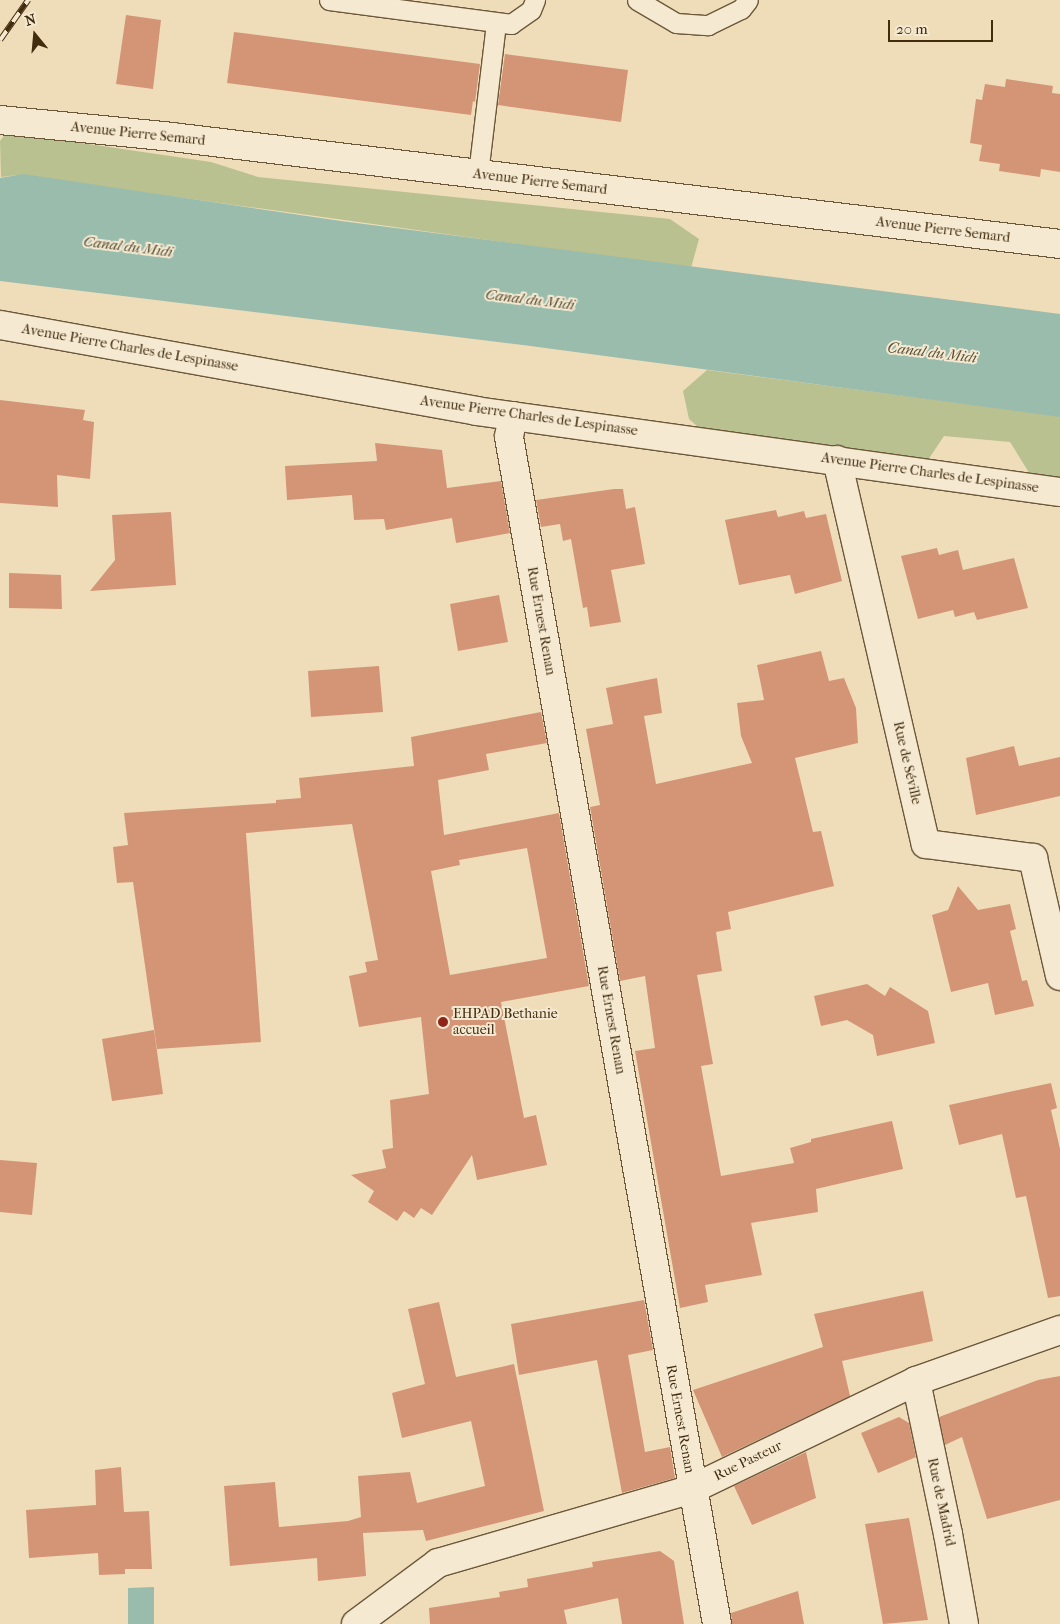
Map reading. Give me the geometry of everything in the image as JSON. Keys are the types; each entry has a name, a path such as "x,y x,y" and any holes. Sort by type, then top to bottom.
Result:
{"street":[{"name":"Avenue Pierre Semard","path":"10,121 478,174 1060,244"},
{"name":"Avenue Pierre Charles de Lespinasse","path":"0,326 513,416 1060,492"},
{"name":"Rue Ernest Renan","path":"513,416 508,437 717,1624"},
{"name":"Rue de Séville","path":"837,460 926,844 1033,858 1060,976"},
{"name":"Rue Pasteur","path":"356,1624 438,1563 692,1489 916,1382 1060,1330"},
{"name":"Rue de Madrid","path":"916,1382 948,1534 964,1624"}],"lane":[{"path":"329,0 496,24 511,24 531,10 535,0"},
{"path":"637,0 676,23 708,25 741,8 748,0"},
{"path":"478,174 496,24"}],"green space":[{"path":"7,132 211,162 258,177 670,219 699,239 691,268 18,175 1,177 0,141"},
{"path":"707,370 1060,416 1060,482 1033,479 1010,442 944,436 928,460 705,433 689,419 683,391"}],"water":[{"name":"Canal du Midi","path":"23,174 341,221 1060,314 1060,417 523,345 0,281 0,178"},
{"path":"154,1587 154,1624 128,1624 128,1588"}],"building":[{"path":"126,15 161,20 153,89 116,84"},
{"path":"234,32 480,64 475,102 473,101 471,115 227,83"},
{"path":"505,54 628,70 621,122 498,105"},
{"path":"1006,79 1053,86 1052,93 1060,94 1060,172 1041,169 1040,177 999,171 1000,164 979,161 982,145 970,143 976,99 982,100 985,84 1005,87"},
{"path":"0,400 85,410 83,420 94,422 90,479 57,475 58,507 0,503"},
{"path":"375,443 442,450 447,488 501,481 510,533 456,543 452,518 386,530 384,519 354,520 352,495 287,500 285,466 377,461"},
{"path":"623,489 626,509 635,507 645,564 611,570 621,622 590,627 587,607 583,608 571,539 563,541 560,524 541,527 536,500"},
{"path":"776,510 778,517 804,511 806,518 826,514 842,581 795,594 790,575 739,585 725,520"},
{"path":"171,512 176,585 90,591 115,560 112,515"},
{"path":"937,548 939,555 958,550 963,570 1014,558 1028,608 977,620 974,612 955,617 953,610 918,619 901,556"},
{"path":"9,573 61,575 62,609 9,608"},
{"path":"499,595 508,642 458,651 450,604"},
{"path":"821,651 829,681 844,678 856,708 858,743 795,758 813,832 821,831 834,886 728,912 731,929 716,932 722,971 697,975 713,1064 701,1066 721,1176 794,1163 790,1148 811,1142 811,1139 892,1121 903,1169 816,1189 818,1212 751,1223 762,1275 705,1285 708,1302 680,1308 635,1051 655,1048 645,976 620,981 590,807 600,805 586,729 613,724 606,688 657,678 662,713 644,716 656,784 752,763 741,736 737,703 764,700 757,665"},
{"path":"379,666 383,712 311,717 308,671"},
{"path":"541,712 547,743 486,754 489,770 438,780 444,835 559,813 589,986 501,1002 524,1118 536,1115 547,1165 477,1180 472,1155 432,1215 421,1208 414,1218 404,1211 397,1221 368,1202 374,1191 351,1175 386,1168 382,1150 393,1148 390,1100 429,1094 421,1017 359,1027 349,976 367,972 365,962 378,960 352,824 246,833 261,1042 157,1049 133,882 117,883 113,847 128,845 124,813 276,803 276,800 301,798 299,778 414,766 411,737","holes":["527,848 547,958 450,975 431,871 460,865 459,860"]},
{"path":"1014,746 1019,766 1060,757 1060,796 976,815 966,758"},
{"path":"958,886 978,910 1010,904 1016,929 1010,931 1022,981 1027,980 1034,1006 995,1015 988,983 951,992 932,915 948,910"},
{"path":"867,984 885,996 890,987 928,1011 935,1043 877,1056 873,1035 847,1020 821,1026 814,996"},
{"path":"154,1030 163,1094 112,1101 102,1039"},
{"path":"1051,1083 1057,1108 1051,1110 1060,1149 1060,1296 1048,1298 1026,1196 1016,1198 1002,1134 959,1145 949,1105"},
{"path":"0,1160 37,1163 32,1215 0,1212"},
{"path":"923,1291 933,1341 842,1361 850,1396 722,1457 693,1390 823,1347 814,1314"},
{"path":"644,1300 653,1350 628,1355 645,1452 670,1447 675,1478 622,1493 597,1360 519,1375 511,1324"},
{"path":"439,1302 456,1377 514,1364 544,1511 426,1541 423,1530 363,1533 366,1576 318,1581 317,1558 230,1566 224,1486 275,1482 279,1527 348,1521 361,1517 358,1476 410,1472 417,1503 485,1486 471,1421 402,1438 392,1393 425,1384 408,1309"},
{"path":"1060,1376 1060,1500 987,1519 962,1437 945,1445 939,1417 1038,1380"},
{"path":"899,1417 909,1423 916,1457 878,1473 861,1433"},
{"path":"806,1452 816,1498 752,1525 734,1486"},
{"path":"121,1467 124,1512 149,1511 152,1569 125,1569 125,1574 99,1575 98,1553 29,1558 26,1510 96,1505 95,1470"},
{"path":"909,1518 928,1620 883,1624 865,1524"},
{"path":"660,1551 674,1561 684,1624 622,1624 618,1598 564,1610 567,1624 430,1624 429,1608 500,1597 499,1592 528,1587 527,1579 593,1567 592,1562"},
{"path":"798,1591 804,1624 732,1624 731,1613"}],"railway":[{"path":"0,40 28,0"}],"place":[{"name":"EHPAD Bethanie accueil","path":"443,1022"}]}
